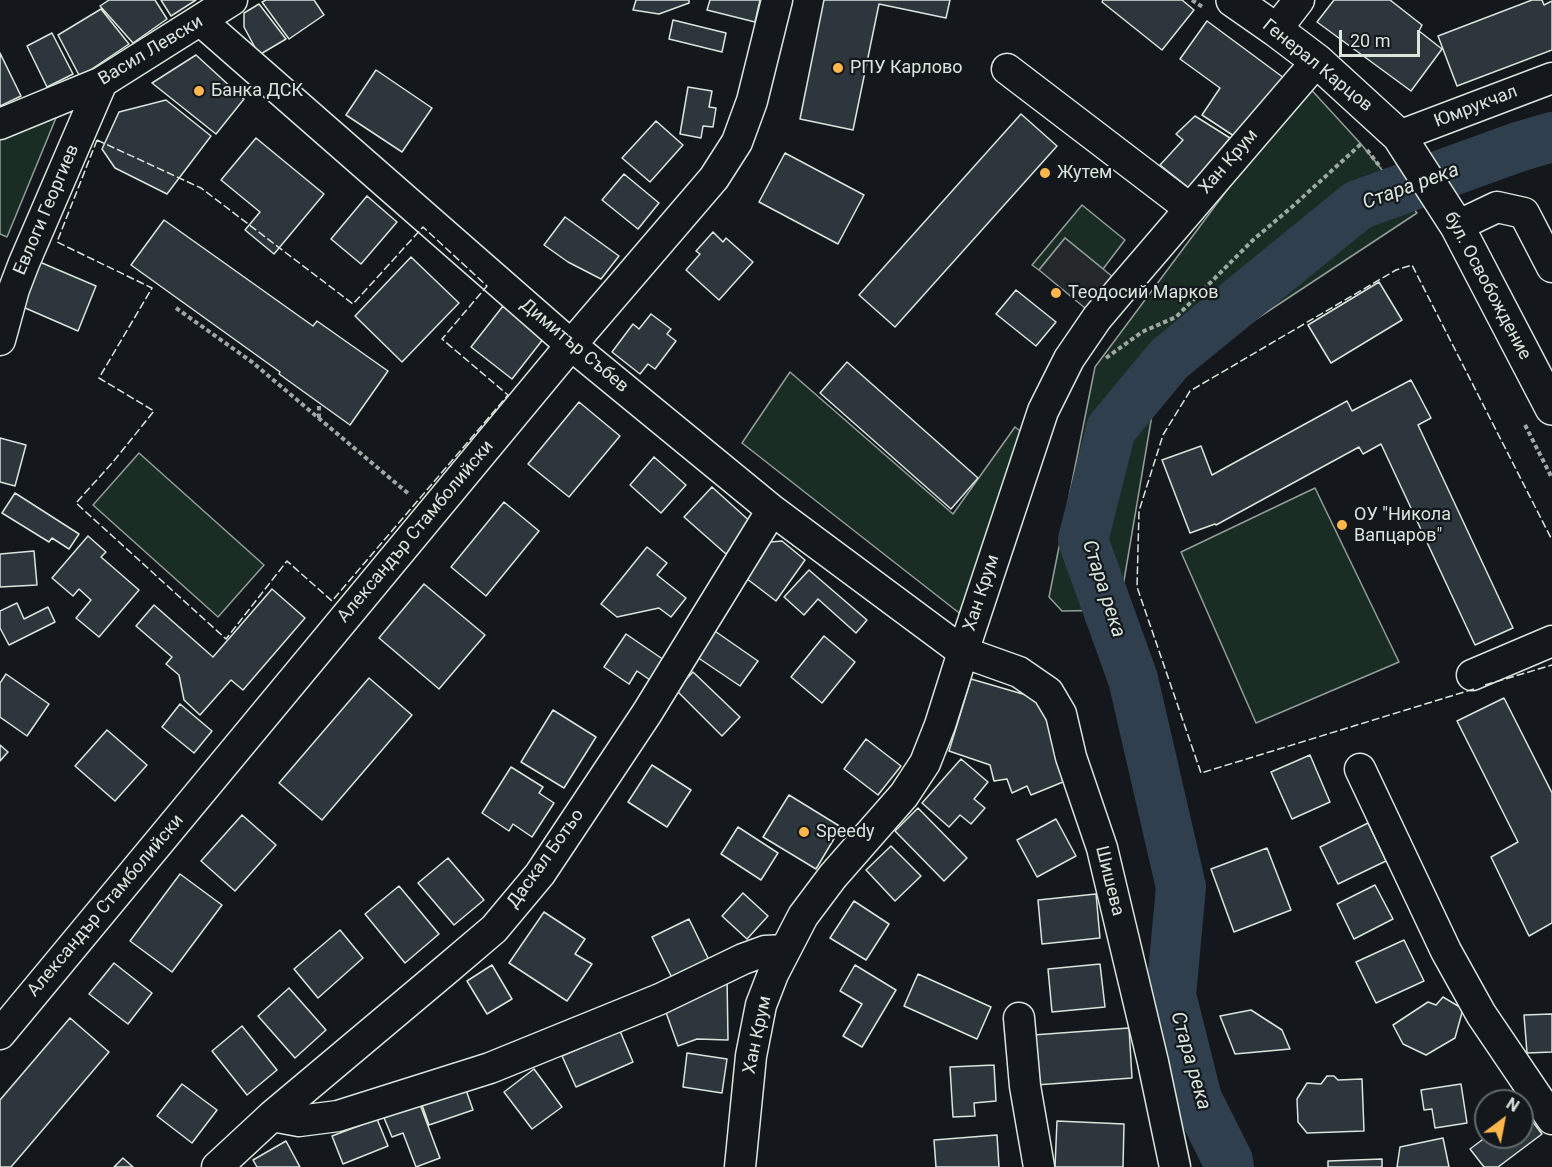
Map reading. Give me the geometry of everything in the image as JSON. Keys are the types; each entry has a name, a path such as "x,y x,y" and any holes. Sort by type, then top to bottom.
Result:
{"main road":[{"name":"Генерал Карцов","path":"1233,0 1317,61 1400,136"},
{"name":"бул. Освобождение","path":"1400,136 1457,226 1552,408"}],"street":[{"name":"Васил Левски","path":"0,124 102,82 232,0"},
{"name":"Александър Стамболийски","path":"1,1031 570,345 714,178 736,142 752,100 777,0"},
{"path":"1276,30 1299,0"},
{"name":"Димитър Събев","path":"201,21 570,345 772,510 963,652"},
{"name":"Хан Крум","path":"740,1167 753,1045 761,1005 772,974 803,916 833,876 904,795 924,763 940,724 1043,411 1069,359 1097,318 1317,61"},
{"path":"1007,69 1189,208"},
{"name":"Юмрукчал","path":"1400,136 1552,78"},
{"name":"Евлоги Георгиев","path":"0,340 20,272 102,82"},
{"path":"1457,226 1497,207 1524,213 1552,267"},
{"name":"Даскал Ботьо","path":"217,1167 272,1116 494,928 540,874 647,713 772,510"},
{"path":"1472,675 1552,641"},
{"name":"Шишева","path":"963,652 1019,672 1048,692 1061,714 1071,757 1102,848 1153,1062 1175,1167"},
{"path":"1360,770 1446,951 1481,1014 1552,1119"},
{"path":"272,1116 299,1121 338,1116 490,1068 660,999 743,959 765,951 786,950"},
{"path":"1019,1018 1025,1086 1039,1167"}],"path":[{"path":"1104,360 1142,333 1176,317 1253,240 1361,144"},
{"path":"176,308 252,362 432,513"},
{"path":"319,403 319,418"}],"green space":[{"path":"1306,84 1361,144 1417,213 1179,370 1153,409 1119,610 1062,611 1049,597 1095,367"},
{"path":"65,96 7,237 0,234 0,124"},
{"path":"1082,205 1125,240 1103,269 1065,238 1039,270 1032,265"},
{"path":"790,372 953,514 1015,427 1034,442 972,623 742,443"},
{"path":"139,453 264,565 218,617 93,505"},
{"path":"1315,488 1399,662 1256,723 1181,552"}],"shaded area":[{"path":"1065,238 1124,286 1097,318 1039,270"}],"building":[{"path":"109,0 155,0 167,19 133,43 100,6"},
{"path":"161,0 196,0 171,16"},
{"path":"266,0 314,0 324,15 289,39 262,2"},
{"path":"636,0 689,0 689,3 659,14 633,10"},
{"path":"710,0 760,0 755,22 707,10"},
{"name":"РПУ Карлово","path":"824,0 950,0 946,18 879,4 853,130 800,119"},
{"path":"1103,0 1182,0 1194,10 1162,50 1102,2"},
{"path":"1334,0 1390,0 1422,25 1419,31 1442,49 1411,91 1317,22"},
{"path":"1532,0 1542,0 1544,5 1552,1 1552,50 1457,86 1438,36"},
{"path":"259,4 286,39 259,55 244,27 244,13"},
{"path":"101,9 129,44 80,77 58,35"},
{"path":"673,20 726,33 722,52 669,39"},
{"path":"1207,21 1284,78 1237,138 1202,115 1220,88 1180,59"},
{"path":"52,33 73,74 47,87 27,46"},
{"path":"0,53 21,96 0,106"},
{"name":"Банка ДСК","path":"196,55 244,99 216,134 152,83"},
{"path":"376,70 432,108 402,152 346,115"},
{"path":"688,87 712,91 709,107 716,108 713,127 703,126 701,138 680,134"},
{"path":"166,100 211,136 167,194 115,168 102,149 119,112"},
{"path":"1021,114 1057,146 895,327 859,295"},
{"path":"1195,116 1230,138 1189,188 1160,165 1183,140 1176,134"},
{"path":"656,121 683,145 650,182 622,158"},
{"path":"256,138 324,194 274,254 245,230 260,212 221,180"},
{"path":"785,153 864,195 838,244 759,202"},
{"path":"624,174 659,203 638,229 602,200"},
{"path":"367,196 397,222 361,264 331,239"},
{"path":"565,217 619,256 601,279 568,262 544,245"},
{"path":"164,220 313,326 317,321 388,371 350,425 131,265"},
{"path":"713,232 723,242 726,238 753,262 719,300 686,270 700,254 696,251"},
{"path":"411,257 459,303 402,362 355,316"},
{"path":"35,260 96,286 78,331 16,304"},
{"path":"1379,282 1402,320 1331,363 1308,325"},
{"path":"1016,290 1056,322 1036,346 996,314"},
{"path":"503,306 544,338 512,379 471,347"},
{"path":"651,314 671,329 667,334 676,341 655,369 648,364 640,374 612,352 633,324 639,329"},
{"path":"847,362 978,478 951,509 820,393"},
{"path":"1411,380 1431,418 1418,425 1513,628 1475,645 1381,444 1363,454 1359,447 1216,525 1190,533 1162,460 1201,446 1212,475 1347,401 1352,411"},
{"path":"579,402 620,436 569,497 528,464"},
{"path":"0,438 26,445 15,486 0,482"},
{"path":"654,457 686,485 661,513 630,485"},
{"path":"712,487 753,524 726,554 684,517"},
{"path":"15,493 79,534 69,549 52,538 49,542 2,513"},
{"path":"504,502 539,531 486,596 451,567"},
{"path":"88,536 106,552 101,557 139,590 99,637 76,618 91,600 79,589 73,596 52,578"},
{"path":"782,541 805,560 776,601 738,572 759,543"},
{"path":"647,547 667,563 657,575 686,598 671,617 659,608 617,617 601,604"},
{"path":"34,551 37,585 0,587 0,554"},
{"path":"809,570 867,620 856,633 818,599 804,615 784,597"},
{"path":"424,584 485,635 439,689 379,638"},
{"path":"272,589 305,618 243,690 231,680 200,715 184,700 179,675 166,664 172,657 136,626 154,605 213,657"},
{"path":"17,603 24,619 48,607 55,622 9,645 0,628 0,611"},
{"path":"709,627 758,661 740,686 691,653"},
{"path":"626,634 664,660 650,680 637,671 629,684 604,667"},
{"path":"824,636 855,662 822,703 791,677"},
{"path":"693,672 740,717 722,736 676,690"},
{"path":"6,674 49,704 27,736 0,717 0,683"},
{"path":"369,678 412,715 322,820 279,783"},
{"path":"971,679 1043,701 1063,782 1031,795 1027,786 1012,793 1007,779 994,781 990,765 949,751"},
{"path":"1504,698 1552,793 1552,923 1529,936 1491,857 1518,842 1457,721"},
{"path":"180,704 212,731 194,753 162,727"},
{"path":"553,710 596,737 564,788 521,762"},
{"path":"107,730 147,765 115,801 75,766"},
{"path":"866,739 901,766 878,795 844,769"},
{"path":"0,745 8,752 0,761"},
{"path":"1310,755 1330,802 1292,819 1271,772"},
{"path":"961,759 988,782 974,799 985,808 971,824 960,815 949,827 922,803"},
{"path":"652,765 691,790 667,827 628,802"},
{"path":"511,767 543,787 539,793 554,803 532,837 513,824 509,831 482,813"},
{"path":"789,795 841,827 816,869 763,837"},
{"path":"918,808 967,858 944,881 895,831"},
{"path":"242,815 276,845 235,891 201,861"},
{"path":"1056,819 1076,856 1037,877 1017,840"},
{"path":"1368,823 1386,861 1338,884 1320,847"},
{"path":"738,827 778,853 761,880 721,854"},
{"path":"891,846 921,876 895,901 866,870"},
{"path":"1267,848 1291,910 1234,932 1211,869"},
{"path":"448,858 484,900 454,925 418,883"},
{"path":"180,874 222,905 172,972 130,941"},
{"path":"1375,885 1393,919 1354,939 1337,904"},
{"path":"399,886 439,934 405,963 365,914"},
{"path":"743,893 768,916 747,939 722,916"},
{"path":"1096,894 1100,938 1042,944 1038,900"},
{"path":"854,901 889,924 866,960 830,938"},
{"path":"544,912 585,939 575,954 592,964 567,1001 509,963"},
{"path":"689,919 709,960 672,978 652,937"},
{"path":"340,930 363,958 318,998 294,969"},
{"path":"1404,940 1424,981 1376,1003 1356,962"},
{"path":"114,963 152,993 128,1024 89,994"},
{"path":"1100,964 1105,1007 1052,1012 1048,969"},
{"path":"492,965 512,999 487,1014 467,981"},
{"path":"855,965 896,990 862,1047 843,1036 862,1004 840,991"},
{"path":"918,974 991,1007 977,1039 904,1006"},
{"path":"727,977 728,1040 697,1039 678,1046 663,1004"},
{"path":"289,988 326,1030 295,1058 258,1016"},
{"path":"1443,997 1463,1009 1455,1038 1426,1055 1403,1044 1393,1025 1428,1002 1436,1005"},
{"path":"1251,1010 1282,1030 1290,1049 1235,1054 1220,1016"},
{"path":"1552,1014 1552,1052 1527,1053 1524,1015"},
{"path":"70,1018 109,1052 11,1167 0,1167 0,1100"},
{"path":"242,1026 277,1070 247,1095 212,1051"},
{"path":"1129,1028 1132,1078 1036,1085 1033,1035"},
{"path":"620,1031 633,1062 576,1087 562,1056"},
{"path":"687,1053 727,1059 722,1093 683,1087"},
{"path":"994,1065 996,1101 974,1103 975,1116 953,1117 950,1067"},
{"path":"534,1069 562,1107 532,1129 504,1092"},
{"path":"1327,1076 1334,1076 1338,1080 1362,1079 1364,1131 1307,1133 1298,1122 1297,1099 1307,1083 1321,1084"},
{"path":"182,1084 217,1110 192,1143 157,1116"},
{"path":"1461,1084 1467,1123 1435,1128 1432,1109 1424,1110 1421,1090"},
{"path":"465,1087 473,1110 429,1125 421,1102"},
{"path":"418,1099 440,1158 416,1167 403,1133 392,1137 382,1113"},
{"path":"377,1119 388,1146 343,1164 332,1136"},
{"path":"1057,1121 1124,1124 1123,1167 1055,1167"},
{"path":"1534,1123 1542,1134 1534,1140"},
{"path":"997,1135 999,1167 936,1167 934,1140"},
{"path":"1443,1138 1449,1167 1397,1167 1400,1147"},
{"path":"286,1141 300,1167 257,1167 253,1160"},
{"path":"1474,1146 1474,1149 1522,1149 1498,1167 1484,1167 1470,1149"},
{"path":"123,1158 133,1167 114,1167"},
{"path":"1382,1159 1382,1167 1328,1167 1328,1161"}],"waterway":[{"name":"Стара река","path":"1229,1167 1197,1099 1171,995 1181,887 1133,679 1083,540 1111,429 1169,359 1358,205 1518,147 1552,137"}],"fence":[{"path":"97,140 201,188 353,304 423,227 487,286 442,339 508,395 332,601 287,561 226,639 76,503 154,411 99,378 152,288 57,242 97,140"},
{"path":"1474,689 1201,773 1137,587 1139,511 1163,435 1190,391 1396,270 1412,265 1552,540"},
{"path":"1485,685 1552,665"}],"place":[{"name":"РПУ Карлово","path":"838,68"},
{"name":"Банка ДСК","path":"199,91"},
{"name":"Жутем","path":"1045,173"},
{"name":"Теодосий Марков","path":"1056,293"},
{"name":"ОУ \"Никола Вапцаров\"","path":"1342,525"},
{"name":"Speedy","path":"804,832"}]}
